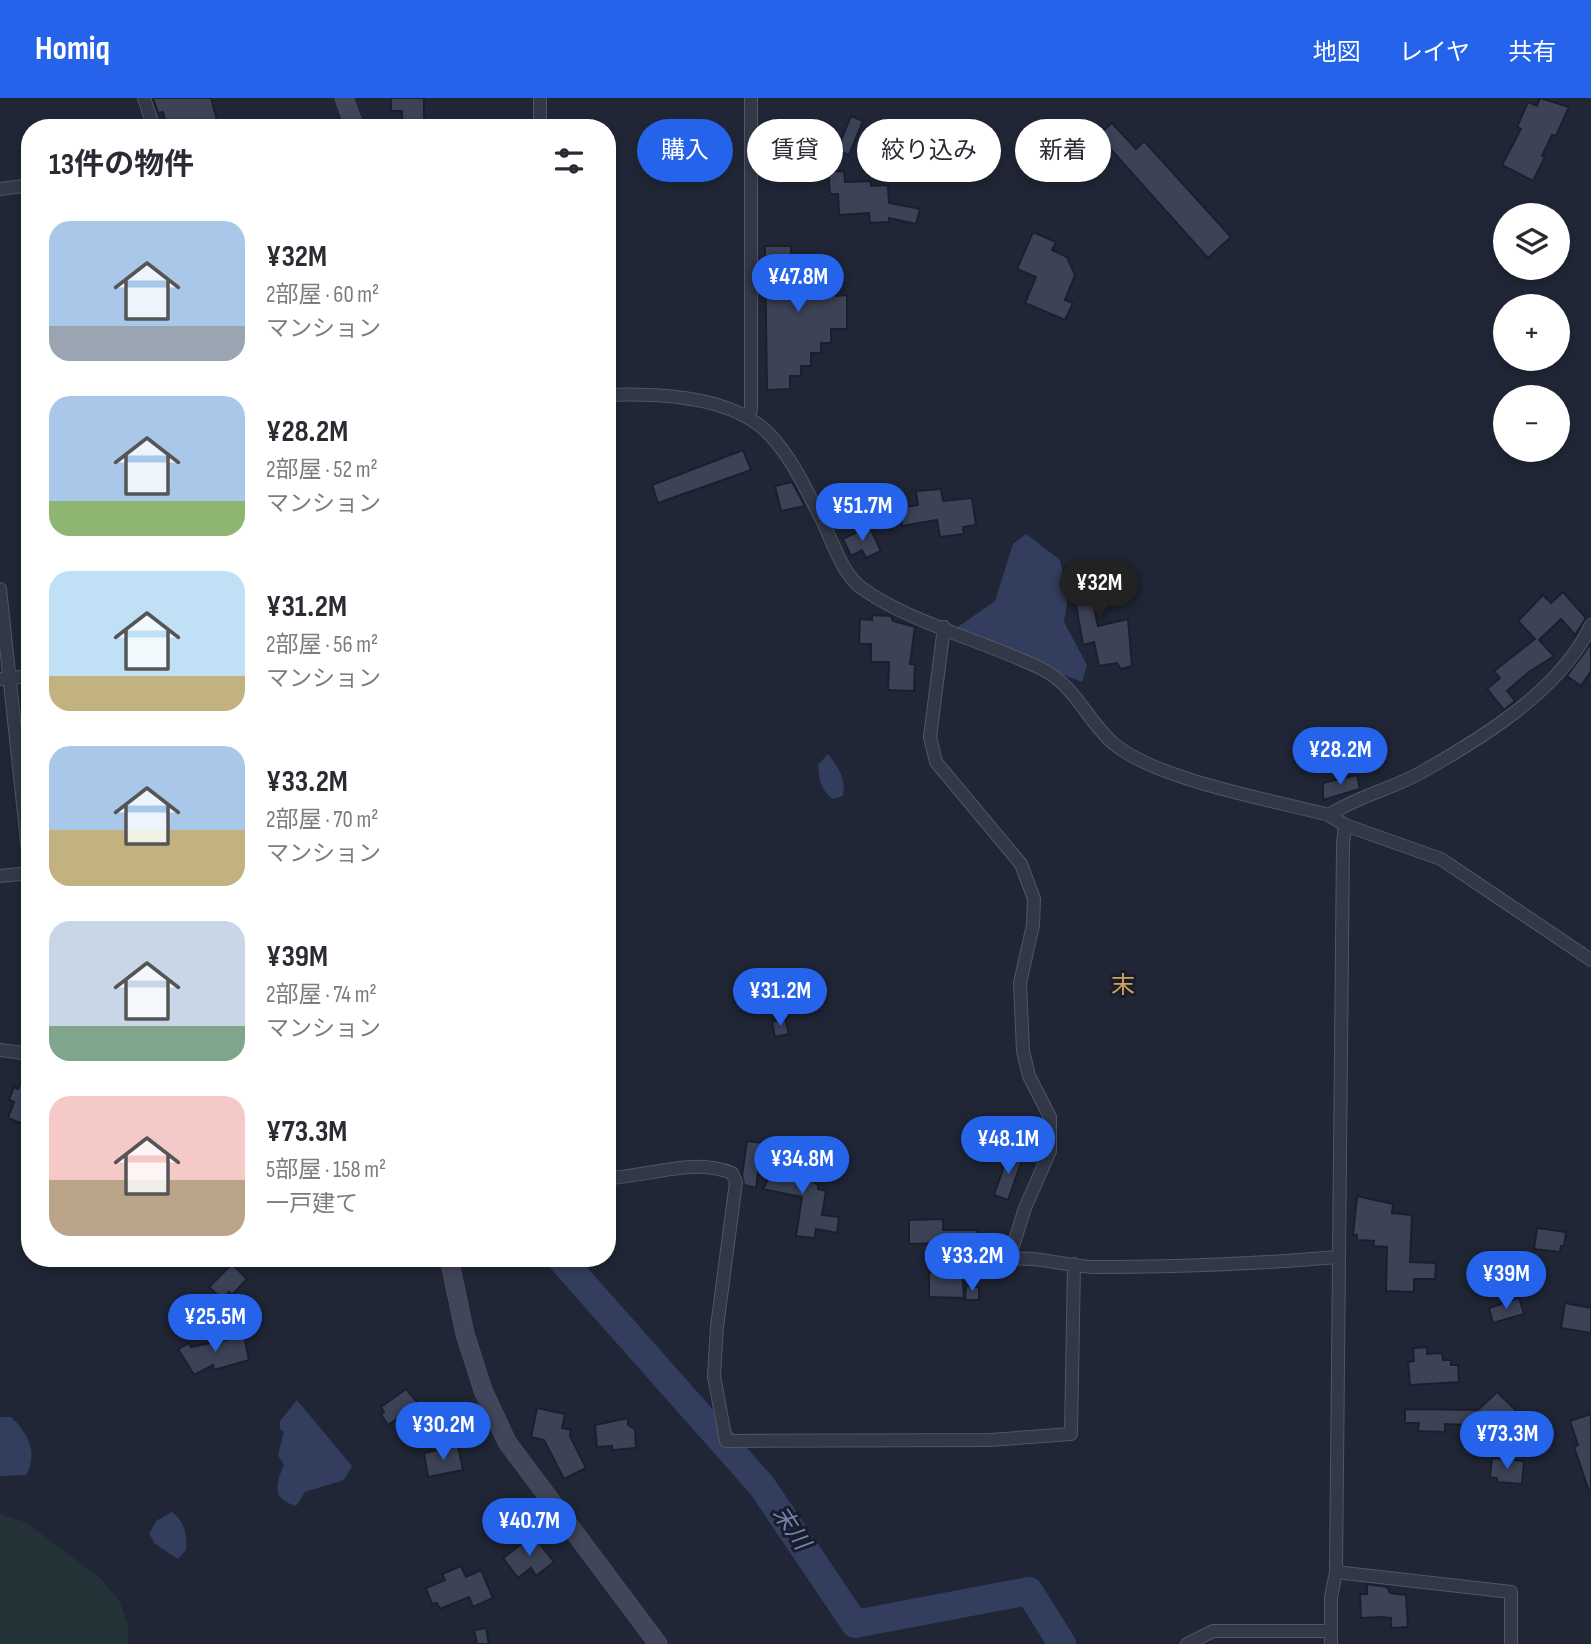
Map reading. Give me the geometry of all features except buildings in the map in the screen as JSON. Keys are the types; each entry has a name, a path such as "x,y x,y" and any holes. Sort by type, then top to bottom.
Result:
{"main road":[{"path":"344,98 352,119"},
{"path":"451,1267 465,1334 483,1390 507,1442 658,1644"}],"street":[{"path":"144,98 151,119"},
{"path":"540,98 540,119"},
{"path":"748,417 751,409 751,98"},
{"path":"0,188 21,186"},
{"path":"616,395 646,393 696,400 748,417 770,435 794,466 857,584 883,600 1055,677 1075,694 1098,727 1115,745 1149,765 1329,815 1345,825 1441,859 1591,960"},
{"path":"0,589 5,679 21,803"},
{"path":"1329,815 1344,805 1420,773 1518,709 1559,673 1582,644 1591,625"},
{"path":"944,627 930,737 936,762 1021,864 1034,899 1032,925 1020,983 1023,1051 1029,1076 1050,1117 1050,1151 1025,1209 1009,1259 1022,1258 1090,1267 1249,1265 1337,1257"},
{"path":"1187,1644 1213,1631 1331,1637 1331,1597 1336,1572 1337,1257 1345,825"},
{"path":"0,876 21,873"},
{"path":"0,1050 21,1053"},
{"path":"616,1177 681,1167 723,1169 732,1173 736,1182 717,1327 714,1376 726,1441 989,1440 1071,1434 1074,1264"},
{"path":"1336,1572 1511,1592 1511,1644"}],"shaded area":[{"path":"0,1514 25,1522 101,1579 120,1602 128,1625 128,1644 0,1644"}],"water":[{"path":"1026,534 1060,560 1068,596 1064,622 1087,665 1082,682 952,631 995,601 1013,544"},
{"path":"828,754 838,769 843,784 843,796 832,799 823,788 818,770 818,765"},
{"path":"297,1400 352,1466 344,1480 305,1492 296,1506 279,1495 279,1479 284,1465 278,1455 284,1432 280,1429 280,1421"},
{"path":"0,1417 11,1417 27,1437 31,1459 26,1475 0,1476"},
{"path":"172,1512 180,1520 185,1534 186,1550 178,1559 155,1544 149,1534 156,1521"}],"waterway":[{"name":"末川","path":"568,1267 762,1486 855,1624 1029,1591 1062,1644"}],"district":[{"name":"末","path":"1123,985"}]}
